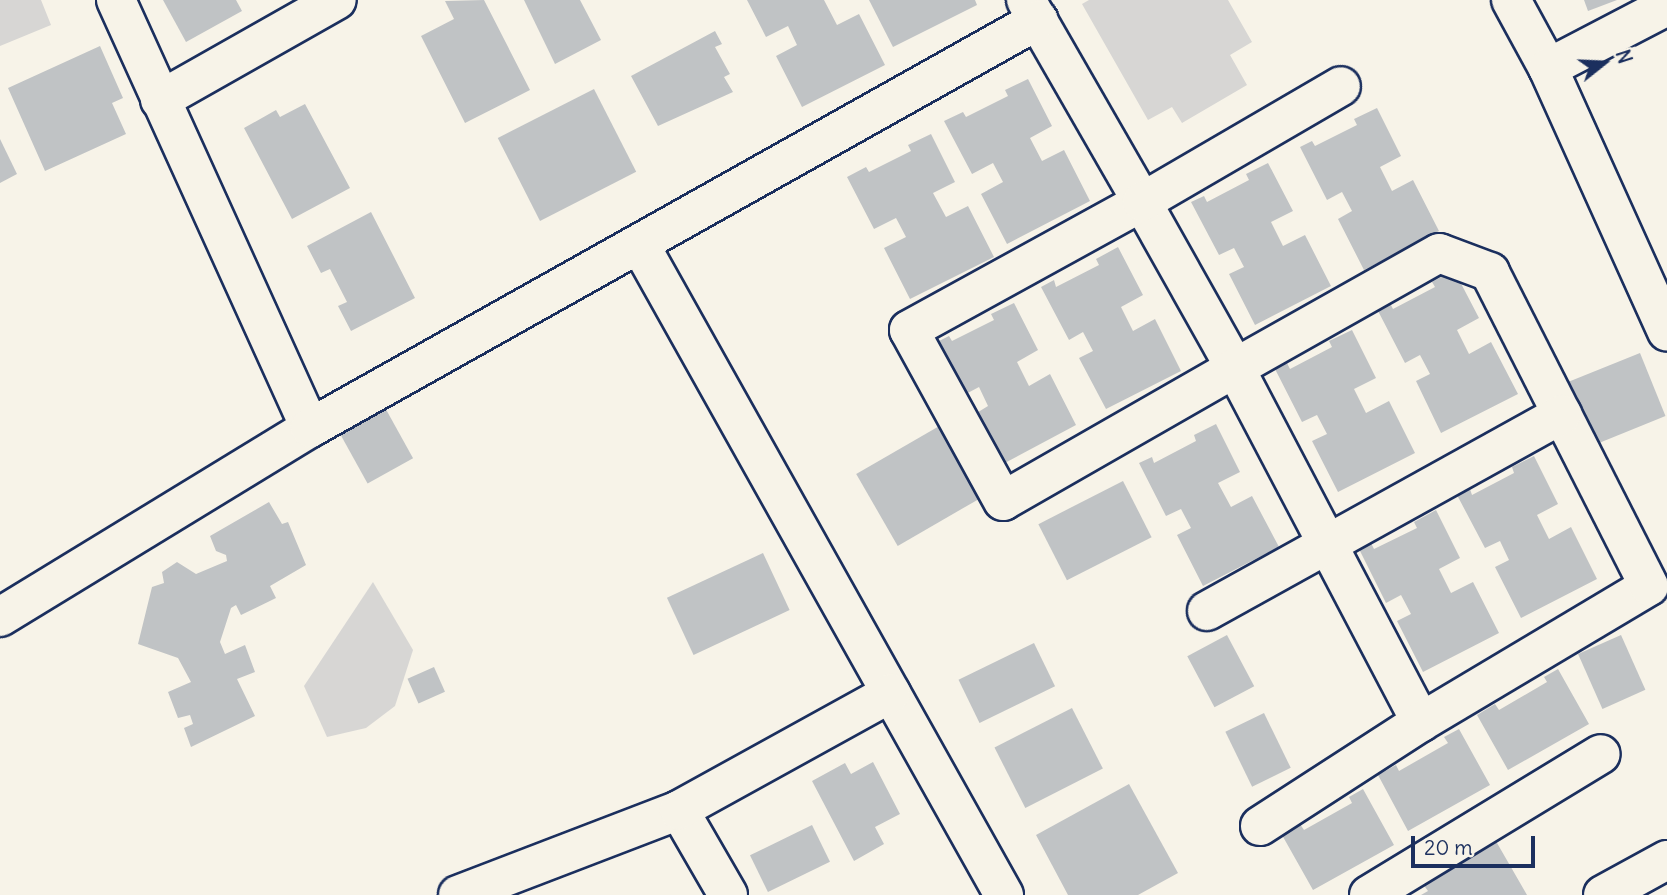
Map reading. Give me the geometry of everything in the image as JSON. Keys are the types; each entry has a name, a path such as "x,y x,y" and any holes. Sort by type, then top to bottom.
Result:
{"street":[{"path":"116,0 310,428"},
{"path":"160,100 337,0"},
{"path":"1511,0 1548,68 1667,331"},
{"path":"1548,68 1667,6"},
{"path":"0,617 310,428 697,214 1032,10 1235,368 1421,722"},
{"path":"1260,826 1421,722 1649,586 1489,272 1439,253 1003,502 909,330 1142,202 1341,86"},
{"path":"640,246 1004,895"},
{"path":"1207,611 1327,547 1562,414"},
{"path":"458,895 679,810 891,693"},
{"path":"1369,895 1601,754"},
{"path":"679,810 728,895"},
{"path":"1603,895 1662,874"}],"shaded area":[{"path":"0,0 41,0 51,25 0,46"},
{"path":"1089,0 1228,0 1252,42 1230,55 1247,85 1182,123 1172,107 1148,120 1082,4"},
{"path":"373,582 413,650 395,706 366,728 327,737 304,686"}],"building":[{"path":"163,0 236,0 242,11 186,42"},
{"path":"484,0 530,90 465,123 421,36 454,19 445,1"},
{"path":"524,0 580,0 601,40 555,64"},
{"path":"747,0 824,0 837,25 859,14 885,65 802,107 776,56 797,45 788,26 766,37"},
{"path":"869,0 975,0 977,5 893,47"},
{"path":"1584,0 1617,0 1588,11"},
{"path":"715,31 722,44 715,47 730,74 724,77 733,92 658,126 631,76"},
{"path":"100,46 123,98 112,103 126,134 45,171 8,88"},
{"path":"1028,79 1052,126 1030,138 1042,161 1064,150 1090,201 1007,244 981,194 1003,182 993,163 972,174 944,121 963,112 966,117 1008,96 1005,90"},
{"path":"594,89 636,172 540,221 498,138"},
{"path":"305,104 350,188 292,219 244,128 276,110 280,117"},
{"path":"1377,108 1401,156 1380,167 1392,191 1413,180 1439,231 1364,270 1338,219 1352,211 1342,192 1327,200 1300,147 1312,141 1315,146 1357,125 1354,119"},
{"path":"931,134 955,182 933,193 946,217 968,206 994,257 910,299 884,248 906,237 896,218 874,229 847,177 866,167 869,172 911,151 908,145"},
{"path":"0,139 17,174 0,183"},
{"path":"1268,163 1293,211 1271,222 1283,246 1305,235 1331,286 1255,325 1229,274 1244,267 1234,248 1219,255 1191,202 1204,196 1207,202 1249,180 1246,174"},
{"path":"371,212 415,298 351,331 338,306 347,302 330,269 321,273 307,246"},
{"path":"1118,247 1143,295 1121,307 1133,331 1155,319 1181,371 1106,409 1079,358 1093,351 1083,332 1069,340 1041,287 1054,280 1056,287 1099,265 1096,259"},
{"path":"1454,270 1479,318 1457,330 1469,354 1491,342 1518,394 1441,433 1416,381 1430,374 1420,355 1405,363 1377,309 1390,303 1393,309 1435,287 1432,282"},
{"path":"1014,303 1038,350 1017,362 1029,386 1050,374 1076,425 1001,465 975,414 988,406 979,387 964,395 937,342 949,336 952,341 994,320 991,314"},
{"path":"1352,330 1376,378 1354,389 1366,413 1389,401 1415,453 1338,492 1312,441 1327,434 1317,415 1302,422 1275,369 1287,363 1290,369 1332,347 1329,341"},
{"path":"1640,353 1665,416 1587,448 1561,385"},
{"path":"383,404 413,458 368,483 338,429"},
{"path":"948,421 990,493 898,546 856,474"},
{"path":"1216,424 1240,472 1218,483 1231,507 1252,496 1279,547 1203,586 1177,535 1191,528 1181,509 1166,516 1139,463 1152,457 1154,463 1196,441 1194,435"},
{"path":"1534,456 1558,504 1537,515 1549,539 1571,527 1597,579 1521,618 1495,567 1509,560 1500,541 1485,548 1457,495 1470,489 1472,495 1514,473 1512,467"},
{"path":"1123,481 1152,537 1067,580 1038,524"},
{"path":"269,502 282,524 288,522 306,565 270,586 276,598 241,615 236,605 231,608 220,642 225,654 245,645 255,672 237,679 255,716 191,747 184,728 193,724 190,715 178,718 168,692 191,682 178,658 138,644 152,587 164,583 162,572 177,562 196,574 227,561 226,555 216,551 210,536"},
{"path":"1436,510 1460,558 1439,569 1451,593 1473,582 1499,633 1423,672 1397,621 1411,614 1401,595 1386,603 1359,549 1371,543 1374,549 1417,528 1414,522"},
{"path":"763,553 790,610 694,655 667,598"},
{"path":"1227,635 1254,686 1214,707 1187,656"},
{"path":"1621,635 1645,690 1602,709 1578,654"},
{"path":"1034,643 1055,686 980,723 959,680"},
{"path":"434,667 445,692 418,703 408,679"},
{"path":"1558,669 1589,724 1508,770 1477,715 1495,704 1499,710 1547,682 1544,677"},
{"path":"1072,708 1103,769 1025,808 994,747"},
{"path":"1264,713 1291,768 1252,787 1225,732"},
{"path":"1459,729 1490,785 1408,831 1378,775 1396,765 1399,771 1448,743 1444,737"},
{"path":"873,762 900,814 875,827 884,844 854,861 812,781 845,763 851,774"},
{"path":"1129,784 1178,873 1138,895 1068,895 1036,835"},
{"path":"1363,789 1394,845 1313,890 1282,835 1300,824 1304,830 1352,803 1349,797"},
{"path":"812,825 830,862 768,892 750,855"},
{"path":"1493,836 1527,895 1421,895 1428,891 1420,880"}]}
